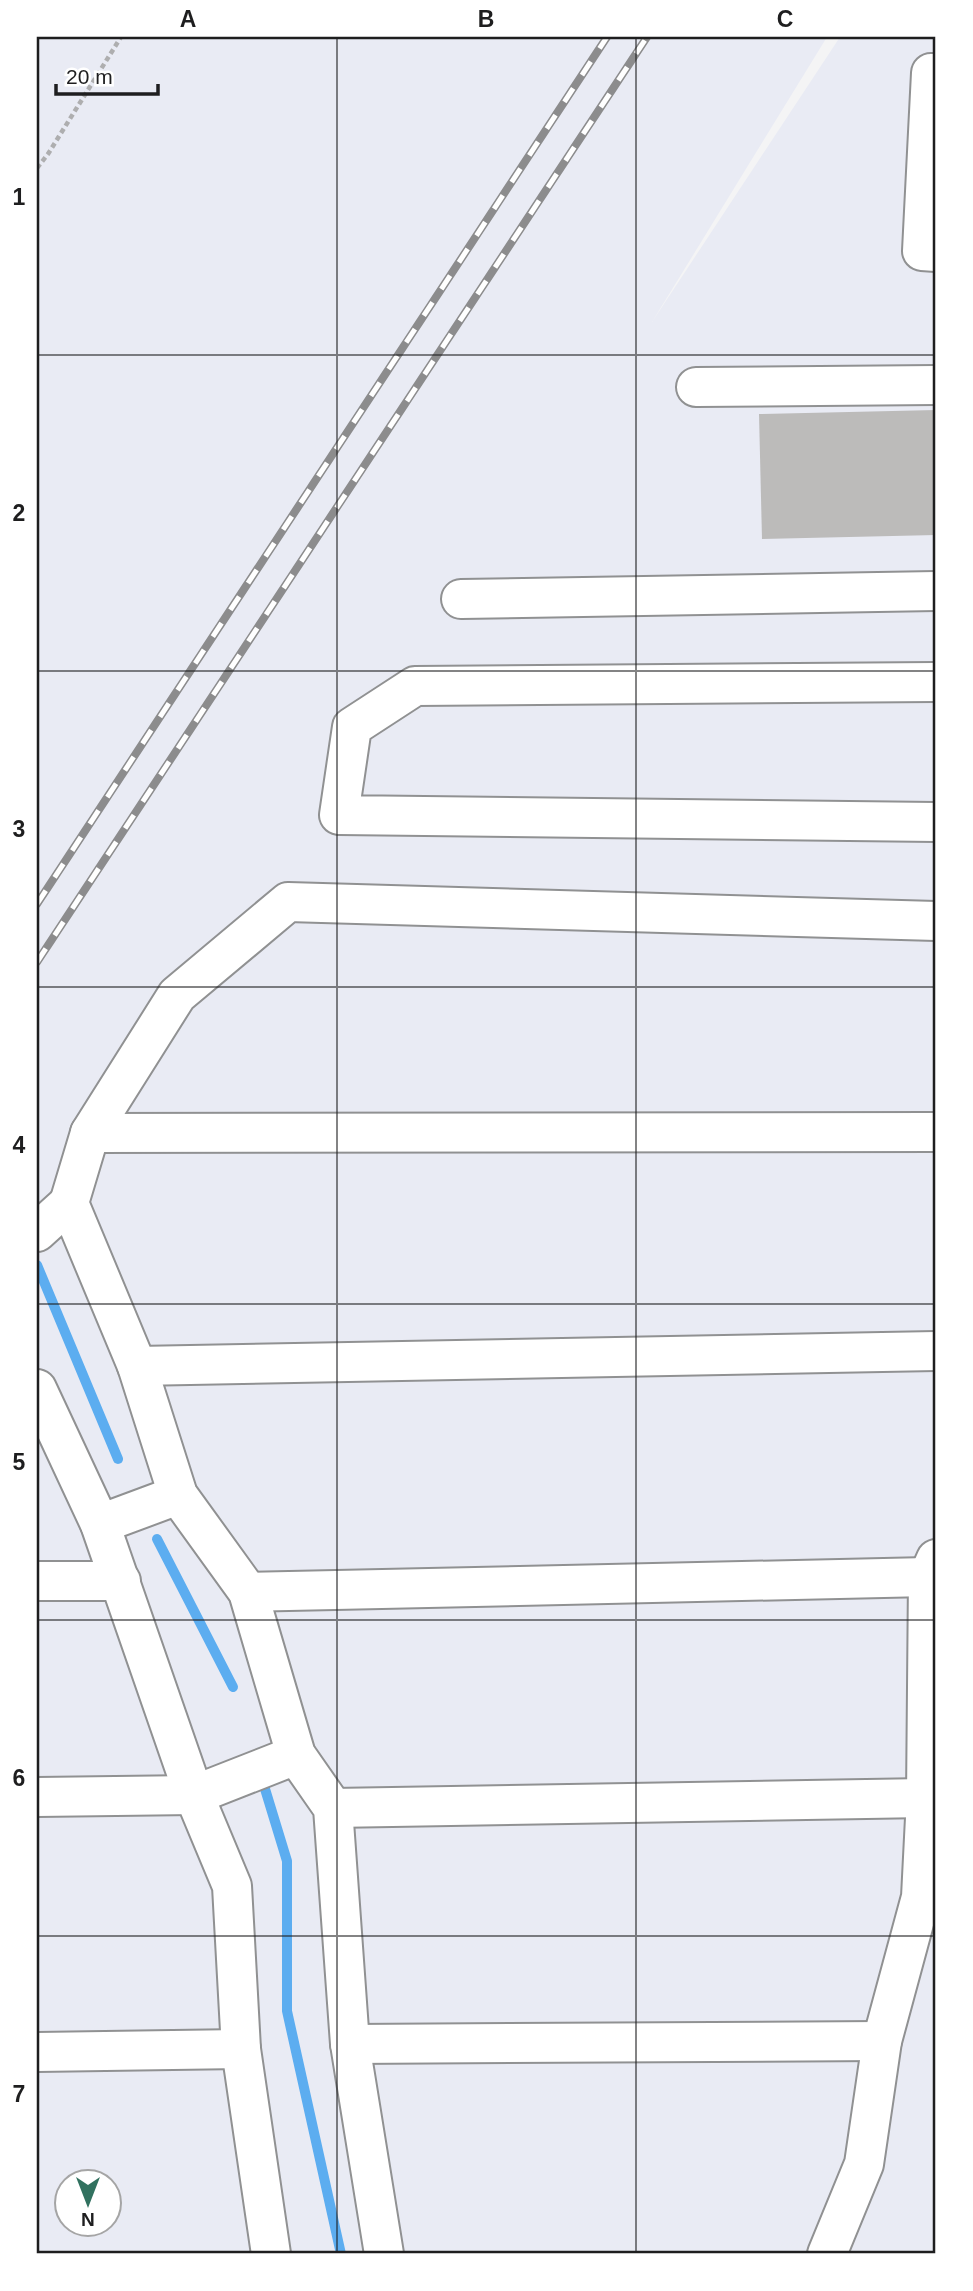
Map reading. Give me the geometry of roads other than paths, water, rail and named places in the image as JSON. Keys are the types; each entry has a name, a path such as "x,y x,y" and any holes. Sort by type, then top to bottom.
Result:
{"lane":[{"path":"934,68 922,251 936,253"},
{"path":"696,387 936,384"},
{"path":"461,599 936,591"},
{"path":"936,682 415,686 352,727 339,815 936,822"},
{"path":"37,1232 69,1203 90,1133 177,995 288,902 936,921"},
{"path":"90,1133 936,1132"},
{"path":"69,1203 136,1366 178,1495 248,1592 296,1755 333,1808 350,2043 384,2254"},
{"path":"136,1366 936,1351"},
{"path":"37,1390 100,1524 194,1796 232,1886 241,2049 271,2254"},
{"path":"100,1524 178,1495"},
{"path":"248,1592 932,1568 921,1897 882,2041 864,2164 827,2254"},
{"path":"37,1581 121,1581"},
{"path":"37,1797 194,1796 296,1755"},
{"path":"333,1808 926,1798"},
{"path":"350,2043 882,2041"},
{"path":"37,2052 241,2049"}],"waterway":[{"path":"37,1265 118,1459"},
{"path":"157,1539 233,1687"},
{"path":"262,1779 287,1861 287,2011 341,2254"}],"railway":[{"path":"37,904 607,37"},
{"path":"37,962 647,37"}]}
